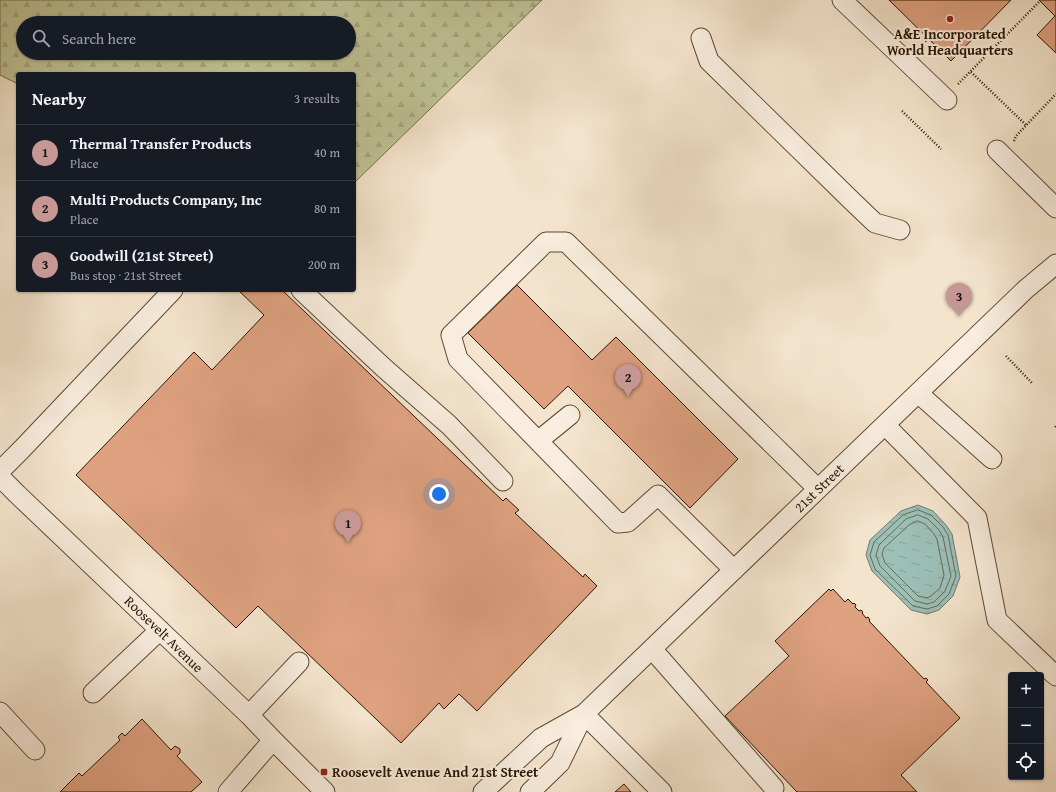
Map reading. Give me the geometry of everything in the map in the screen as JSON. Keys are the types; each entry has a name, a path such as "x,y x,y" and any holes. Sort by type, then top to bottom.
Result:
{"street":[{"path":"850,3 950,93"},
{"path":"701,38 709,61 852,201 875,223 900,230"},
{"path":"997,150 1056,208"},
{"path":"734,570 658,495 628,522 618,523 458,360 451,335 546,242 566,242 818,489"},
{"name":"21st Street","path":"483,792 541,738 584,714 1026,289 1056,264"},
{"path":"0,471 171,292"},
{"path":"303,292 384,368 450,425 502,481"},
{"path":"918,393 992,459"},
{"path":"538,441 570,415"},
{"path":"885,425 977,518 997,620 1056,676"},
{"name":"Roosevelt Avenue","path":"0,477 249,715 325,792"},
{"path":"93,693 160,630"},
{"path":"652,649 774,788"},
{"path":"249,715 298,662"},
{"path":"0,712 34,750"},
{"path":"584,714 662,792"},
{"name":"21st Street","path":"530,792 560,763 584,714"},
{"path":"228,792 273,740"}],"path":[{"path":"950,93 1040,1"},
{"path":"914,47 917,50 928,38"},
{"path":"971,72 1026,125"},
{"path":"1016,146 1014,141 1016,136 1056,94"},
{"path":"902,111 941,149"},
{"path":"1006,356 1033,384"}],"green space":[{"path":"0,0 542,0 356,181 356,72 16,72 16,83 0,75"}],"water":[{"path":"918,505 933,511 952,534 960,577 953,596 939,610 927,614 911,610 872,571 866,555 870,540 901,511"}],"building":[{"name":"A&E Incorporated World Headquarters","path":"889,0 1011,0 951,61"},
{"name":"A&E Incorporated World Headquarters","path":"1039,0 1056,0 1056,53 1037,35 1055,16"},
{"path":"517,285 592,360 616,337 738,459 690,508 568,386 544,409 468,333"},
{"path":"240,292 284,292 503,501 506,498 519,510 515,513 583,577 585,574 597,586 477,711 459,694 444,709 439,703 401,743 258,606 236,628 76,475 194,352 212,370 264,315"},
{"path":"829,589 831,591 833,589 845,602 848,599 853,604 854,603 856,605 855,607 859,611 861,610 863,612 862,613 866,618 868,617 870,620 869,621 924,679 926,678 928,680 926,682 960,718 901,775 917,792 797,792 725,716 789,656 775,641"},
{"path":"142,719 171,750 175,746 180,749 180,753 177,756 202,782 191,792 60,792 79,773 82,776 120,740 118,737 122,733 125,736"},
{"path":"624,784 631,792 615,792"}],"place":[{"name":"A&E Incorporated World Headquarters","path":"950,19"},
{"name":"Goodwill (21st Street)","path":"959,316"},
{"name":"Multi Products Company, Inc","path":"628,397"},
{"name":"Thermal Transfer Products","path":"348,543"},
{"name":"Roosevelt Avenue And 21st Street","path":"324,772"}]}
